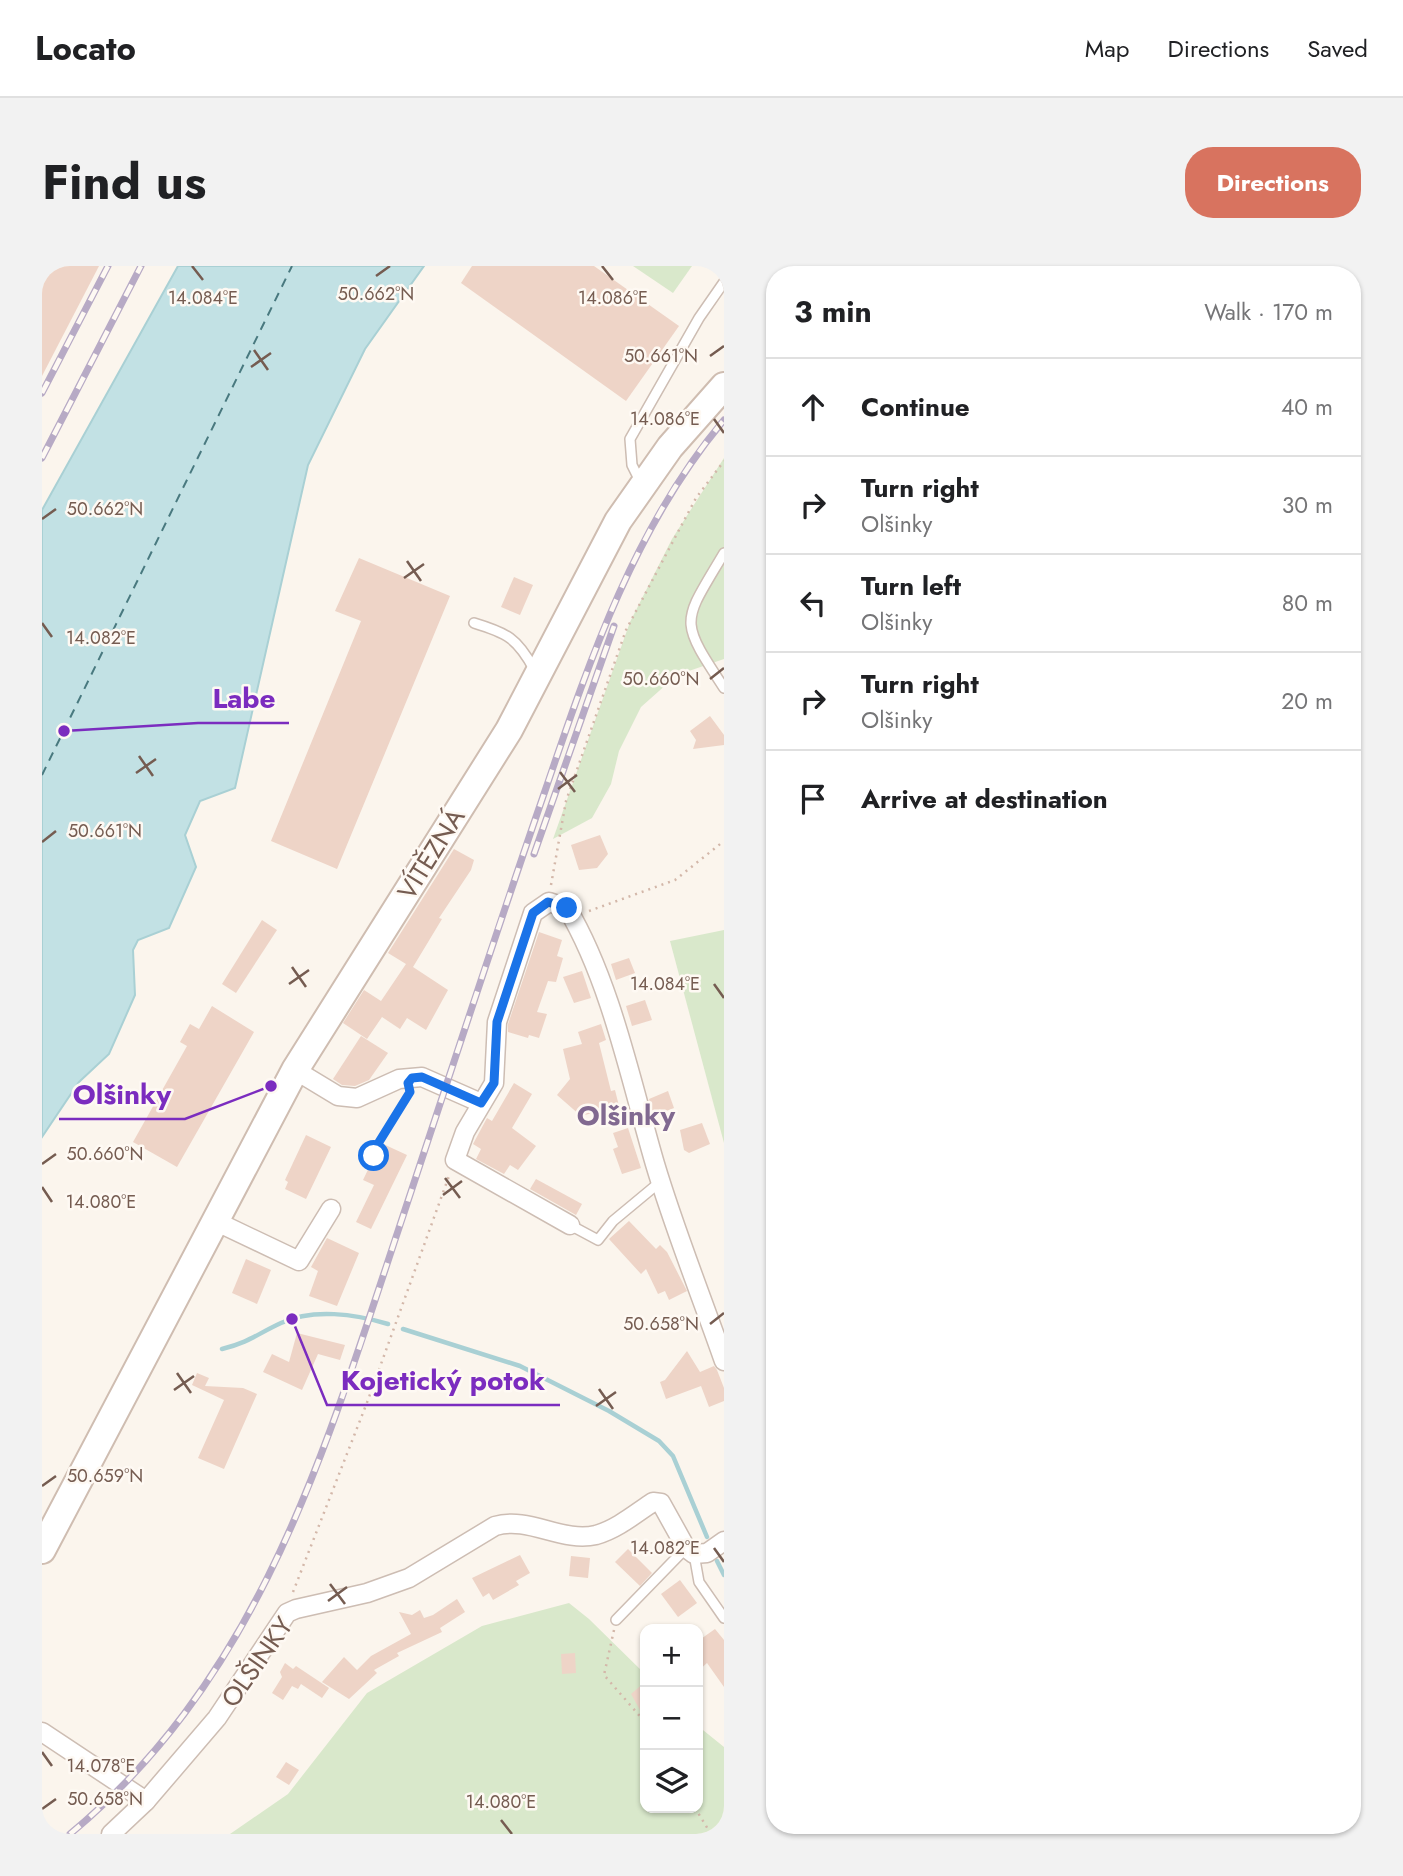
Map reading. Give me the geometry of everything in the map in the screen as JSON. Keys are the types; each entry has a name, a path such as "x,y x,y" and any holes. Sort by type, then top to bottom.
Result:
{"main road":[{"name":"VÍTĚZNÁ","path":"42,1550 295,1070 509,730 618,521 676,439 724,386"}],"street":[{"path":"570,1225 455,1160 481,1103 494,1083 497,1022 533,913 548,902 567,908 580,929 611,1016 660,1182 724,1360"},
{"path":"295,1070 338,1096 357,1098 399,1079 422,1077 481,1103"},
{"path":"215,1221 299,1261 331,1209"},
{"name":"OLŠINKY","path":"111,1834 146,1801 217,1718 287,1613 368,1593 409,1578 495,1526 509,1522 571,1535 595,1535 614,1528 653,1502 661,1503 690,1551"},
{"path":"690,1551 707,1553 724,1541"},
{"path":"42,1732 146,1801"}],"lane":[{"path":"642,485 632,465 629,439 699,318 724,282"},
{"path":"724,553 692,607 689,623 694,643 724,688"},
{"path":"474,623 504,633 522,646 539,676"},
{"path":"570,1225 598,1240 621,1214 660,1182"},
{"path":"617,1620 690,1551"},
{"name":"OLŠINKY","path":"690,1551 699,1582 724,1618"}],"path":[{"path":"548,902 566,801 626,630 696,498 724,461"},
{"path":"573,917 675,880 724,841"},
{"path":"374,1156 371,1155 410,1092 408,1083 412,1078"},
{"path":"287,1613 298,1575 369,1400 455,1160"},
{"path":"617,1620 604,1675 640,1716"},
{"path":"698,1813 711,1834"}],"green space":[{"path":"633,266 692,266 673,293"},
{"path":"724,458 724,659 677,675 641,707 619,751 611,784 592,818 553,839 630,622 672,539"},
{"path":"724,930 724,1143 670,941"},
{"path":"569,1603 589,1619 640,1669 640,1813 703,1813 703,1730 724,1747 724,1834 230,1834 288,1794 367,1693 482,1626"}],"water":[{"path":"178,266 424,266 365,349 308,465 235,788 200,801 185,835 196,867 169,928 138,940 133,950 135,995 109,1054 79,1082 42,1137 42,510"}],"building":[{"path":"48,266 99,266 42,376 42,277"},
{"path":"472,266 594,266 679,326 626,401 461,283"},
{"path":"359,558 450,596 337,869 271,841 361,621 335,611"},
{"path":"514,577 533,585 520,615 501,607"},
{"path":"710,716 724,735 724,745 693,749 696,740 690,731"},
{"path":"600,835 608,854 597,868 579,870 571,845"},
{"path":"454,849 474,860 471,870 439,918 442,919 413,967 448,990 426,1030 407,1018 400,1029 382,1017 367,1039 343,1023 364,990 381,1001 406,964 388,953"},
{"path":"262,920 277,930 236,993 222,984"},
{"path":"539,932 562,940 557,956 563,958 556,982 548,981 537,1012 547,1014 539,1038 529,1035 528,1038 508,1032 508,1024"},
{"path":"629,958 635,973 616,980 611,964"},
{"path":"582,971 591,998 574,1003 563,977"},
{"path":"645,1000 652,1020 632,1026 626,1006"},
{"path":"212,1006 254,1032 177,1167 133,1142 187,1046 180,1042 190,1024 199,1029"},
{"path":"601,1024 606,1040 599,1043 611,1091 615,1090 619,1106 581,1116 557,1095 570,1079 563,1049 582,1044 578,1032"},
{"path":"361,1036 388,1053 369,1080 355,1086 342,1085 333,1079"},
{"path":"514,1083 532,1094 512,1128 536,1146 518,1170 510,1165 504,1174 476,1159 481,1149 473,1144 487,1118 492,1121"},
{"path":"668,1091 674,1108 653,1116 649,1099"},
{"path":"702,1123 710,1144 689,1153 684,1150 680,1130"},
{"path":"628,1128 641,1168 622,1174 613,1149 618,1147 613,1133"},
{"path":"306,1135 331,1147 306,1199 285,1189 288,1182 285,1180"},
{"path":"381,1143 407,1155 371,1229 356,1222 374,1185 363,1180"},
{"path":"536,1179 582,1204 576,1215 530,1189"},
{"path":"629,1221 656,1249 660,1245 667,1252 687,1291 669,1300 665,1291 658,1294 646,1269 641,1274 609,1239"},
{"path":"327,1238 359,1253 337,1306 309,1296 318,1271 311,1267"},
{"path":"246,1259 271,1270 257,1304 232,1293"},
{"path":"297,1333 345,1345 340,1360 318,1354 302,1390 263,1372 272,1354 289,1362"},
{"path":"687,1351 700,1372 714,1366 717,1370 724,1388 724,1401 709,1407 701,1386 666,1399 660,1382 665,1380"},
{"path":"197,1373 209,1378 205,1386 243,1388 257,1394 224,1469 198,1458 224,1400 192,1385"},
{"path":"628,1549 652,1573 640,1586 615,1562"},
{"path":"520,1555 530,1573 516,1581 519,1585 493,1600 489,1593 483,1597 472,1578"},
{"path":"571,1556 590,1558 588,1578 569,1576"},
{"path":"680,1580 697,1603 678,1617 661,1594"},
{"path":"457,1599 465,1612 440,1628 442,1632 397,1653 399,1656 374,1670 377,1673 349,1699 322,1682 344,1657 357,1670 371,1656 411,1634 399,1612 412,1615 420,1610 424,1618"},
{"path":"715,1629 724,1640 724,1687 707,1663 703,1667 703,1637"},
{"path":"575,1653 576,1673 562,1674 561,1654"},
{"path":"285,1663 293,1669 296,1666 329,1688 322,1698 301,1684 298,1689 292,1686 283,1700 272,1693 282,1677 280,1672"},
{"path":"640,1686 640,1710 631,1694"},
{"path":"286,1762 299,1770 289,1785 276,1777"}],"waterway":[{"path":"222,1349 247,1341 293,1318 307,1315 348,1315 388,1324"},
{"path":"403,1329 520,1366 609,1411 659,1441 673,1456 707,1537"},
{"path":"717,1561 724,1575"}],"ferry route":[{"path":"42,775 292,266"}],"railway":[{"path":"42,393 108,266"},
{"path":"42,458 141,266"},
{"path":"70,1834 136,1772 191,1705 238,1633 277,1558 342,1398 527,843 598,643 640,549 665,504 724,420"},
{"path":"534,854 614,626"}],"place":[{"name":"Labe","path":"64,731"},
{"name":"Olšinky","path":"271,1086"},
{"name":"Kojetický potok","path":"292,1319"}],"district":[{"name":"Olšinky","path":"626,1115"}],"route":[{"path":"374,1156 371,1155 410,1092 408,1083 412,1078 422,1077 481,1103 494,1083 497,1022 533,913 548,902 567,908"}]}
